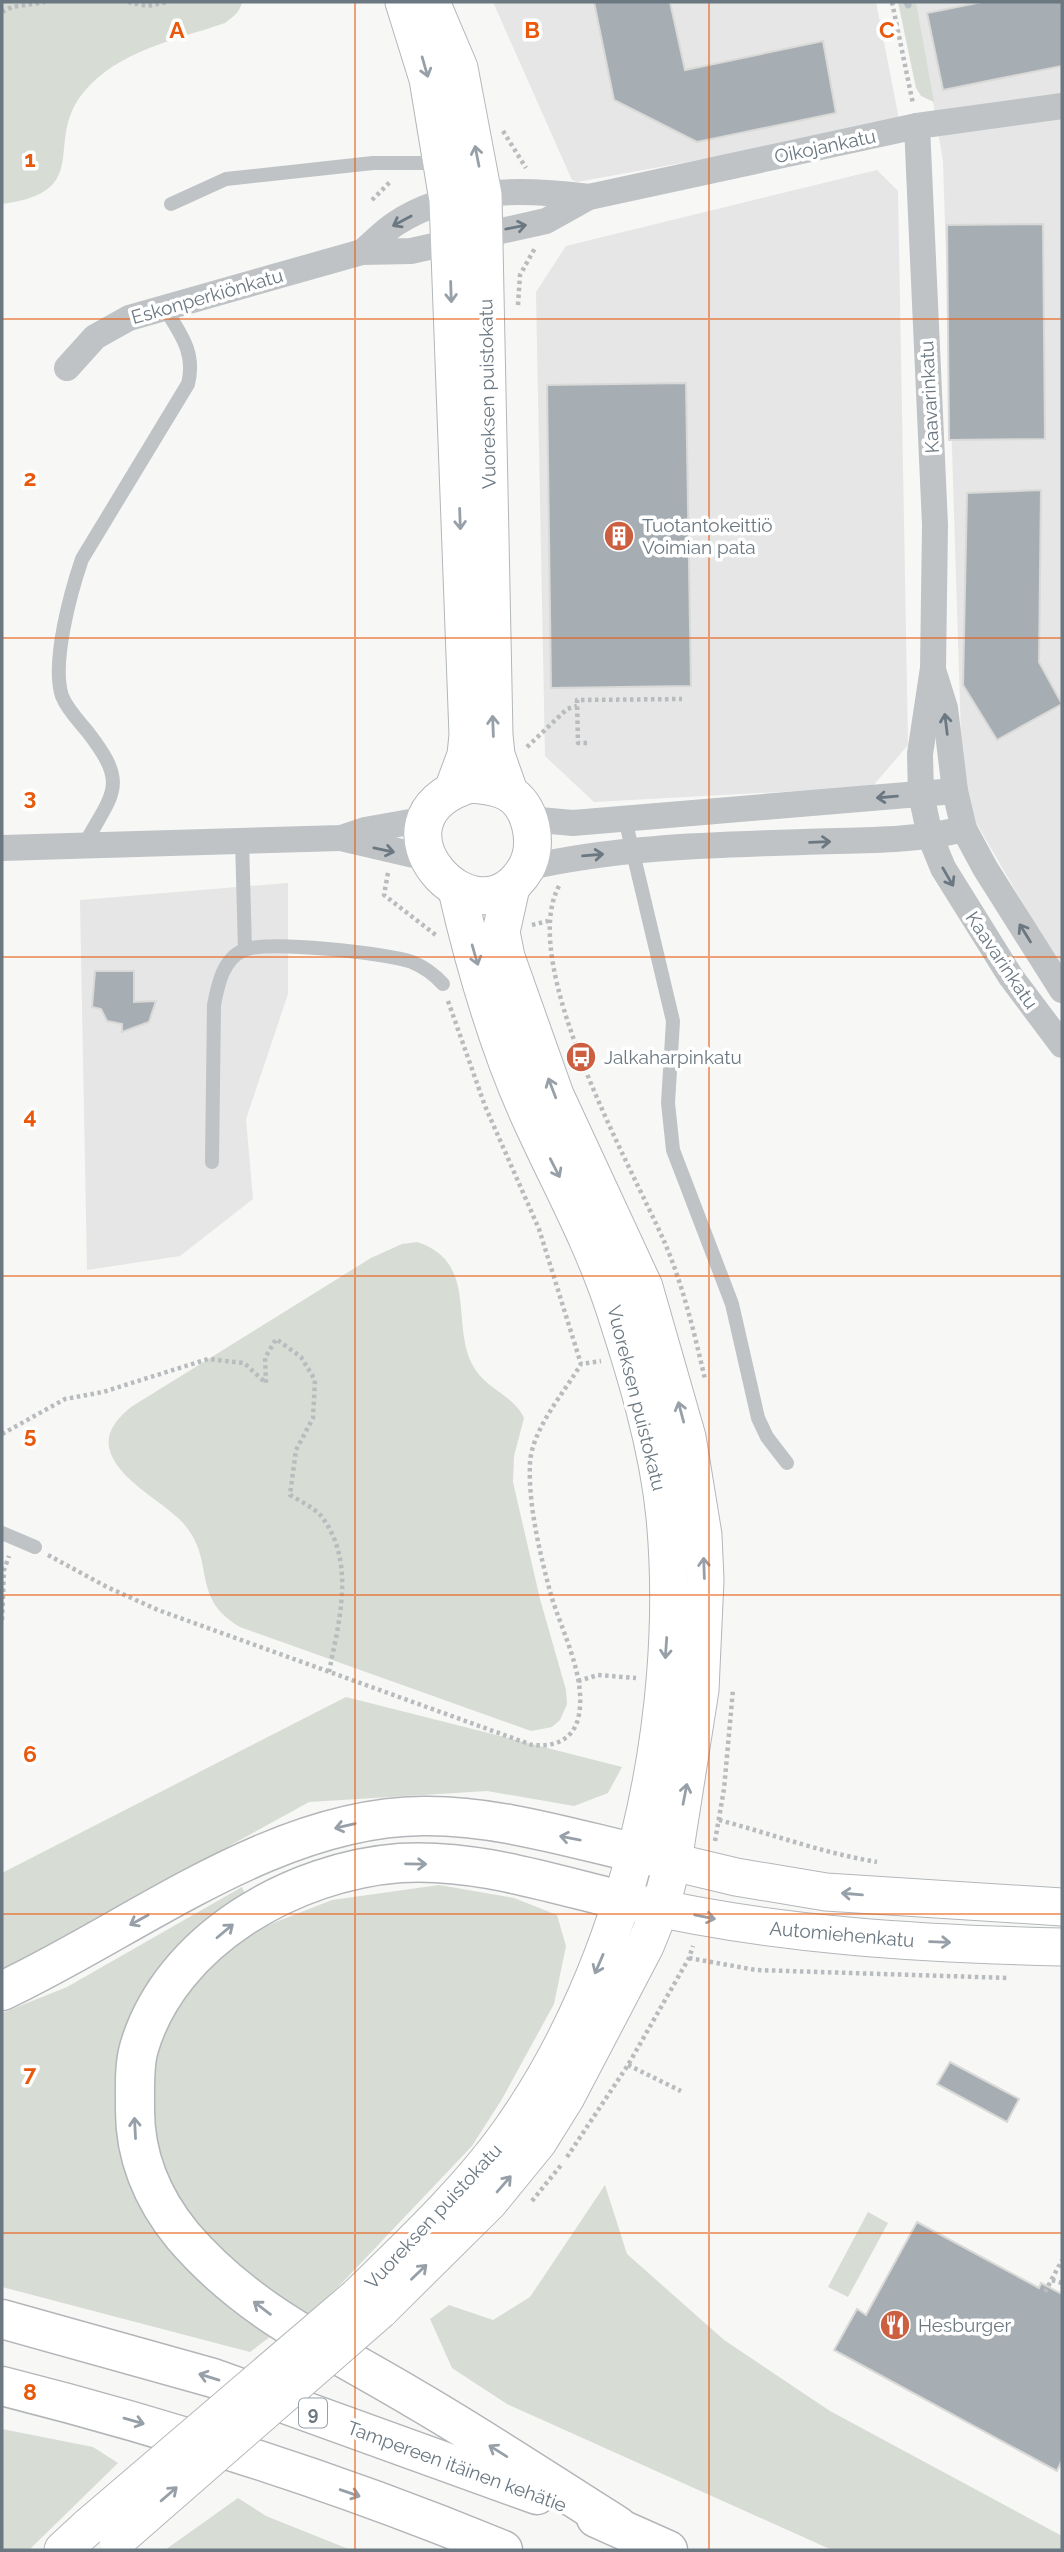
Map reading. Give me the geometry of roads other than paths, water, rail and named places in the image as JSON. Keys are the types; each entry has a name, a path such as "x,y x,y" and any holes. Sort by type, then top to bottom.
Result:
{"highway":[{"path":"2,1991 258,1855 303,1837 347,1825 422,1816 467,1818 654,1857"},
{"path":"618,2526 416,2399 285,2326 240,2292 182,2234 157,2198 142,2169 134,2134 139,2048 161,2003 189,1962 233,1924 290,1892 371,1868 402,1863 434,1864 473,1867 642,1905"},
{"name":"Tampereen itäinen kehätie","path":"2,2319 213,2378 457,2464 618,2526 667,2550"},
{"path":"2,2386 172,2432 434,2522 503,2550"},
{"path":"2,2396 69,2403"}],"main road":[{"name":"Vuoreksen puistokatu","path":"404,2 428,79 444,163 466,197"},
{"name":"Vuoreksen puistokatu","path":"431,2 458,68 466,197 468,735 466,755 453,790"},
{"name":"Vuoreksen puistokatu","path":"467,237 494,735 496,755 519,806"},
{"path":"470,784 489,786 519,806 533,850 519,878 475,895 457,890 440,878 427,858 422,840 436,803 453,790 470,784"},
{"name":"Vuoreksen puistokatu","path":"63,2550 105,2538 369,2303 489,2202 538,2141 566,2097 645,1947 642,1905 701,1690 705,1580 695,1479 670,1373 644,1287 555,1095 506,957 502,932 519,878"},
{"name":"Vuoreksen puistokatu","path":"457,890 519,1093 592,1248 629,1356 661,1482 668,1580 663,1681 655,1756 654,1857"},
{"path":"654,1857 737,1877 826,1892 944,1902 1062,1907"},
{"name":"Automiehenkatu","path":"642,1905 750,1925 927,1941 1062,1947"}],"street":[{"name":"Oikojankatu","path":"467,237 546,220 589,197 918,126 1062,106"},
{"name":"Kaavarinkatu","path":"918,126 934,525 933,668 920,754 921,794 930,836 958,894 1011,977 1062,1045"},
{"name":"Oikojankatu","path":"466,197 538,191 589,197"},
{"name":"Eskonperkiönkatu","path":"362,252 401,220 466,197"},
{"name":"Eskonperkiönkatu","path":"67,368 105,330 129,318 362,252 411,251 467,237"},
{"name":"Kaavarinkatu","path":"933,668 944,708 955,791 964,829 985,868 1062,990"},
{"path":"519,806 573,823 955,791"},
{"path":"341,838 365,830 428,819"},
{"path":"519,878 572,857 631,851 930,836 964,829"},
{"path":"2,848 341,838 427,858"}],"lane":[{"path":"171,204 226,179 373,163 444,163"},
{"path":"84,845 111,793 113,770 109,759 68,707 60,682 60,663 75,580 82,559 173,414 188,384 191,372 188,346 164,307"},
{"path":"625,819 673,1021 668,1122 673,1150 732,1304 758,1418 767,1437 787,1463"},
{"path":"242,840 245,950"},
{"path":"212,1162 214,1005 225,967 245,950 294,948 391,957 426,969 443,984"},
{"path":"2,1533 35,1547"}],"place":[{"name":"Tuotantokeittiö Voimian pata","path":"619,536"},
{"name":"Jalkaharpinkatu","path":"581,1057"},
{"name":"Hesburger","path":"895,2325"}]}
